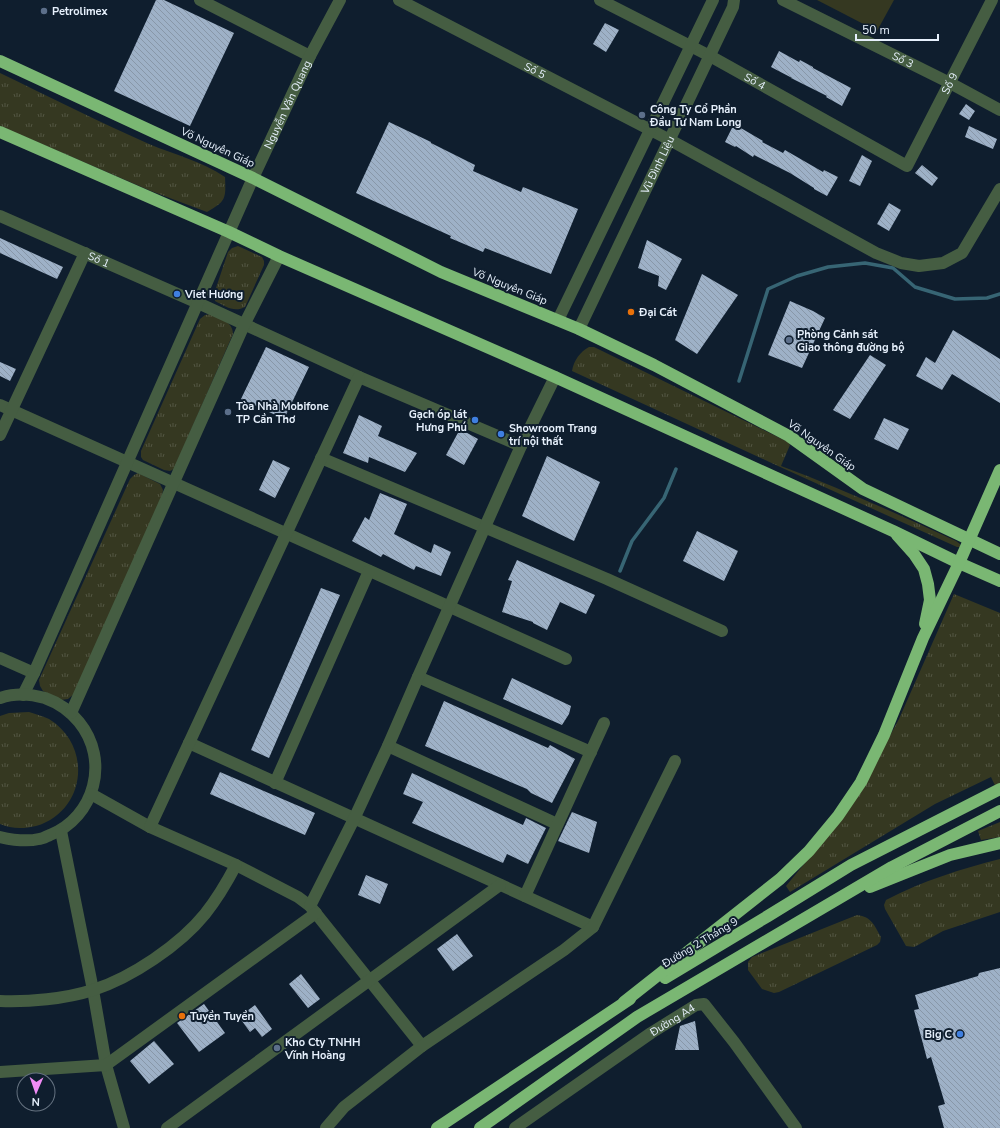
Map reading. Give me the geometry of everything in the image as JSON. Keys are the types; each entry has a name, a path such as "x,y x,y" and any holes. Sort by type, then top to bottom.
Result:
{"highway":[{"name":"Võ Nguyên Giáp","path":"0,61 253,178 441,272 579,329 789,436 863,489 1000,554"},
{"path":"0,132 555,377 1000,581"},
{"path":"624,1002 780,879 809,851 838,816 861,782 884,735 923,638 960,563 1000,470"},
{"path":"893,531 914,554 924,569 930,600 923,638"},
{"name":"Đường 2 Tháng 9","path":"436,1128 624,1002 768,916 851,864 1000,789"},
{"path":"480,1128 637,1017 892,867 999,811"},
{"path":"780,934 862,890 950,855 1000,843"}],"street":[{"path":"200,0 310,56"},
{"name":"Nguyễn Văn Quang","path":"23,695 253,178 310,56 340,0"},
{"name":"Số 5","path":"399,0 670,140 876,253 901,264 919,266 943,263 962,253 1000,189"},
{"name":"Số 4","path":"600,0 710,56 907,166"},
{"name":"Vũ Đình Liệu","path":"558,320 713,0"},
{"name":"Vũ Đình Liệu","path":"579,329 710,56 733,7 734,0"},
{"name":"Số 3","path":"783,0 950,83 1000,110"},
{"name":"Số 9","path":"907,166 992,0"},
{"name":"Số 1","path":"0,216 359,376 521,446"},
{"path":"0,436 6,408 85,254"},
{"path":"71,713 244,325 279,256"},
{"path":"150,827 359,376"},
{"path":"0,1072 106,1065 313,909 388,746 521,446 555,377"},
{"path":"6,408 566,659"},
{"path":"321,458 607,579 722,631"},
{"path":"275,783 369,571"},
{"path":"0,658 34,673"},
{"path":"418,677 591,752"},
{"path":"0,698 23,695 36,696 61,705 71,713 86,730 94,750 96,772 91,794 79,815 61,831 39,839 16,841 0,837"},
{"path":"525,896 604,723"},
{"path":"189,743 593,927"},
{"path":"388,746 557,824"},
{"path":"326,1128 344,1107 422,1046 564,950 593,927 675,761"},
{"path":"91,794 150,827 236,865 298,897 313,909 422,1046"},
{"path":"61,831 93,990 106,1065 124,1128"},
{"path":"0,1001 19,1002 48,999 93,990 111,983 154,960 180,939 205,915 224,887 236,865"},
{"path":"167,1128 500,885"},
{"name":"Đường A4","path":"515,1128 651,1033 696,1005 704,1004 734,1042 796,1128"}],"green space":[{"path":"817,0 894,0 877,31"},
{"path":"0,73 130,136 198,162 216,171 225,177 224,199 207,212 151,191 0,126"},
{"path":"238,246 262,257 264,265 245,307 241,309 233,309 215,301 214,294 228,252 232,248"},
{"path":"211,314 229,324 233,334 174,469 170,471 164,470 143,460 141,457 141,451 200,319 205,315"},
{"path":"589,347 594,347 788,442 790,445 781,466 847,492 912,521 956,541 960,544 960,547 957,547 778,466 572,371 574,363 578,357"},
{"path":"138,473 160,484 163,490 162,496 74,694 68,699 61,700 43,691 39,680 130,479"},
{"path":"954,594 1000,613 1000,796 991,777 935,804 790,892 786,886 841,819 864,783 899,719"},
{"path":"29,712 49,719 63,731 73,745 77,761 78,777 74,793 65,807 53,818 36,826 27,828 13,828 0,824 0,716 9,713"},
{"path":"1000,822 1000,837 981,840 978,831"},
{"path":"1000,859 1000,912 943,931 914,947 906,946 885,909 884,905 886,900 942,876"},
{"path":"857,915 866,918 874,925 881,937 880,942 877,945 779,992 774,993 762,989 748,970 748,962 752,957"}],"building":[{"path":"156,0 164,0 234,33 190,126 114,91"},
{"path":"605,23 619,30 606,52 593,44"},
{"path":"779,51 799,62 800,60 851,88 842,106 826,97 827,96 771,67"},
{"path":"966,104 975,111 969,120 959,114"},
{"path":"389,122 475,165 473,171 521,192 523,187 578,209 551,274 485,248 483,252 450,238 451,236 356,193"},
{"path":"734,124 763,141 762,142 783,153 785,150 823,172 824,170 838,177 827,196 790,173 754,155 753,157 736,146 735,147 725,142"},
{"path":"969,126 997,139 993,149 965,137"},
{"path":"862,155 872,161 860,186 849,181"},
{"path":"922,165 938,178 932,186 915,173"},
{"path":"889,203 901,210 889,231 877,224"},
{"path":"0,238 63,267 57,279 0,253"},
{"path":"647,240 682,259 666,290 658,286 659,276 638,268"},
{"path":"702,274 738,295 697,354 675,340"},
{"path":"790,301 825,318 802,368 768,355"},
{"path":"953,330 1000,359 1000,403 952,374 942,390 916,376 926,357 935,363"},
{"path":"266,347 309,367 284,419 241,399"},
{"path":"870,355 886,365 850,419 833,410"},
{"path":"0,362 16,369 10,381 0,376"},
{"path":"359,415 382,426 378,436 417,453 405,472 369,457 368,463 343,453"},
{"path":"884,418 909,429 898,450 874,439"},
{"path":"460,429 478,439 464,465 446,455"},
{"path":"547,456 600,482 574,541 522,516"},
{"path":"273,460 290,468 275,498 259,490"},
{"path":"380,493 407,504 394,534 431,553 434,544 451,552 441,576 416,566 414,570 383,554 381,557 352,541 365,517 369,520"},
{"path":"697,531 738,551 724,581 683,561"},
{"path":"517,560 595,595 586,614 560,602 547,630 533,622 502,612 512,581 508,580"},
{"path":"321,588 340,595 269,758 251,750"},
{"path":"512,678 571,706 569,714 562,725 503,699"},
{"path":"444,701 548,748 550,745 575,759 552,803 531,793 527,789 425,746"},
{"path":"220,772 315,813 305,835 210,794"},
{"path":"412,773 523,825 526,818 546,828 528,864 507,854 503,863 412,823 423,802 403,794"},
{"path":"572,812 597,822 589,853 558,841"},
{"path":"366,875 388,884 380,904 358,895"},
{"path":"457,934 473,956 453,971 437,949"},
{"name":"Big C","path":"1000,968 1000,1128 944,1128 938,1106 945,1104 931,1057 927,1059 914,1010 919,1009 915,995 978,976 979,973"},
{"path":"301,974 320,999 308,1008 289,984"},
{"path":"204,1004 225,1033 199,1052 177,1023"},
{"path":"255,1005 272,1029 262,1037 255,1028 250,1032 239,1017"},
{"path":"695,1021 699,1050 675,1050 680,1026"},
{"path":"154,1041 174,1064 149,1084 130,1061"}],"waterway":[{"path":"739,381 768,289 797,276 828,267 865,263 893,268 915,287 955,299 987,298 1000,294"},
{"path":"620,571 632,541 664,498 676,469"}],"place":[{"name":"Petrolimex","path":"44,11"},
{"name":"Công Ty Cổ Phần Đầu Tư Nam Long","path":"642,115"},
{"name":"Viet Hương","path":"177,294"},
{"name":"Đại Cát","path":"631,312"},
{"name":"Phòng Cảnh sát Giao thông đường bộ","path":"789,340"},
{"name":"Tòa Nhà Mobifone TP Cần Thơ","path":"228,412"},
{"name":"Gạch óp lát Hưng Phú","path":"475,420"},
{"name":"Showroom Trang trí nội thất","path":"501,434"},
{"name":"Tuyền Tuyền","path":"182,1016"},
{"name":"Big C","path":"960,1034"},
{"name":"Kho Cty TNHH Vĩnh Hoàng","path":"277,1048"}]}
